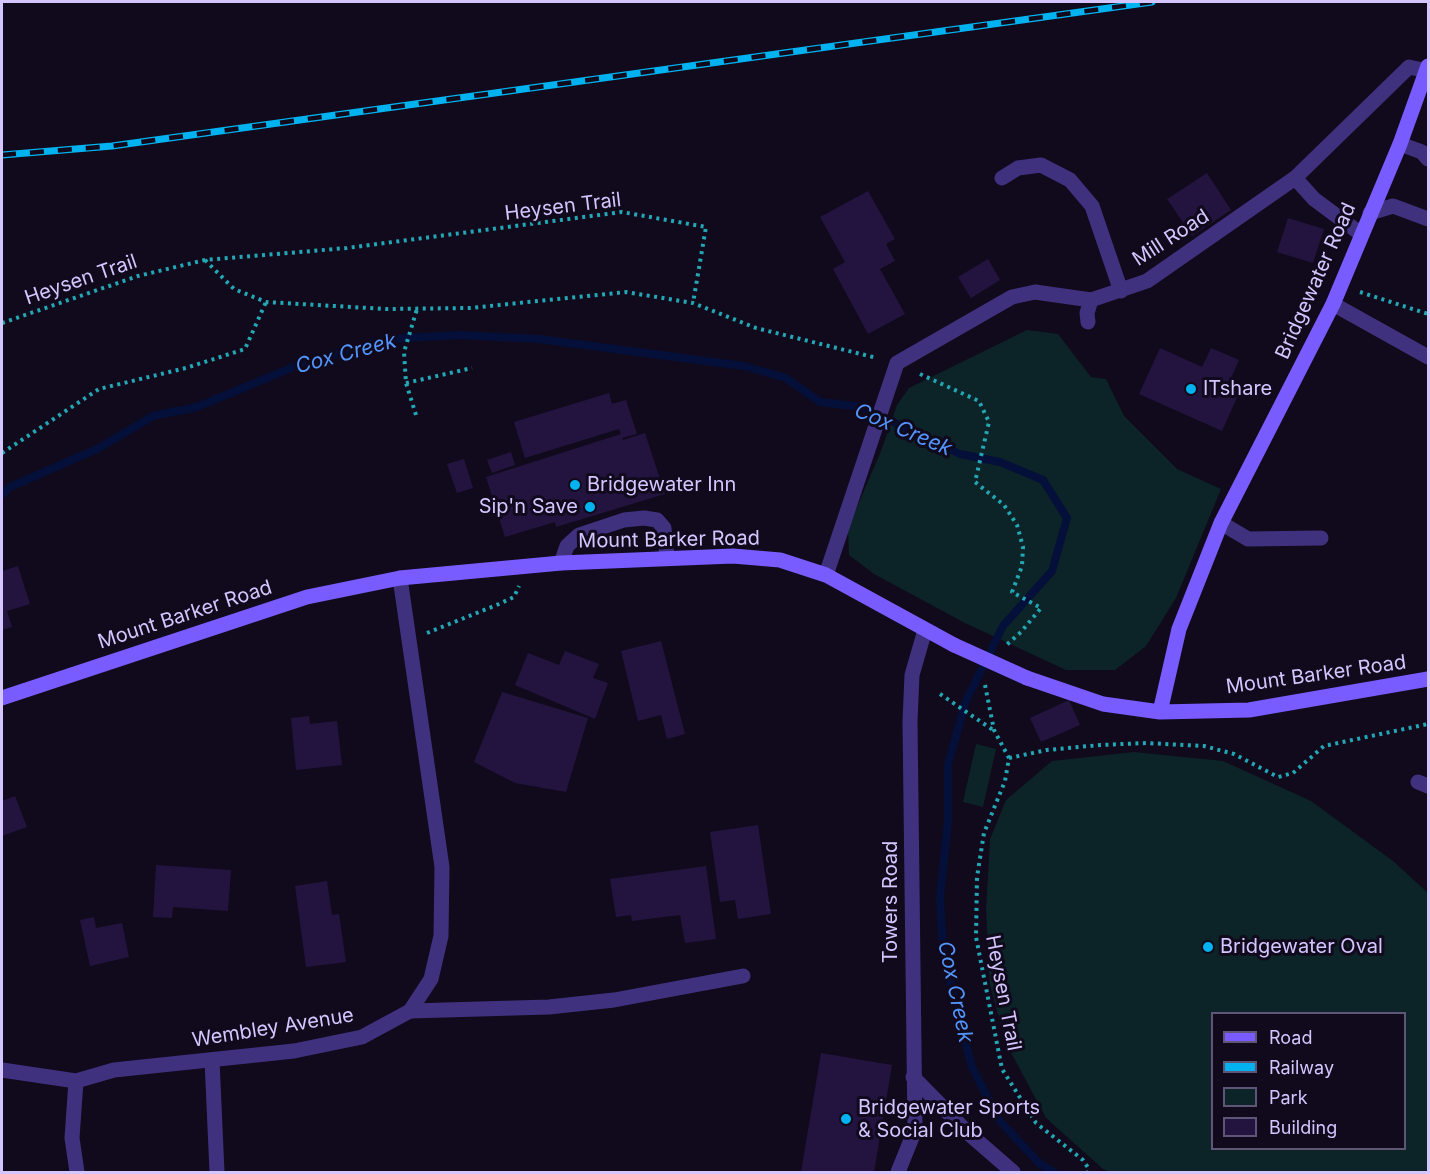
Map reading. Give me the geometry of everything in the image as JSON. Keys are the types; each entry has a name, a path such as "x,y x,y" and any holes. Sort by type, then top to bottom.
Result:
{"main road":[{"name":"Bridgewater Road","path":"1160,712 1179,629 1221,524 1333,304 1401,144 1428,69"},
{"name":"Mount Barker Road","path":"2,698 307,597 400,578 561,563 733,556 780,560 826,575 954,645 1027,678 1103,704 1160,712 1249,710 1428,679"}],"street":[{"name":"Mill Road","path":"897,363 1012,297 1035,292 1091,300 1147,281 1295,178 1409,67 1428,69"},
{"path":"1401,144 1422,152 1428,159"},
{"path":"1002,178 1018,168 1041,165 1070,180 1092,206 1121,291"},
{"path":"1295,178 1314,199 1361,234"},
{"path":"1370,213 1393,206 1428,219"},
{"path":"1088,322 1087,313 1091,300"},
{"path":"1333,304 1428,357"},
{"path":"826,575 897,363"},
{"path":"561,563 567,546 579,535 624,520 644,518 657,520 664,528 667,557"},
{"path":"1221,524 1248,539 1321,538"},
{"name":"Wembley Avenue","path":"76,1081 114,1070 294,1050 362,1037 410,1011 431,979 441,936 442,867 400,578"},
{"name":"Towers Road","path":"898,1173 915,1130 910,721 912,675 925,630"},
{"path":"410,1011 549,1007 603,1001 743,976"},
{"path":"212,1060 217,1173"},
{"path":"2,1070 76,1081 72,1138 77,1173"},
{"path":"913,1077 967,1132 1012,1173"}],"path":[{"name":"Heysen Trail","path":"2,323 138,276 205,260 239,259 381,244 622,212 706,227 693,303"},
{"path":"205,260 234,289 266,302 417,309 471,308 626,292 693,303 756,328 897,363 979,401 989,422 975,482 1004,505 1017,525 1023,547 1022,566 1012,592 1041,608 1021,632 1003,647"},
{"path":"1359,292 1428,315"},
{"path":"2,453 99,388 186,368 245,349 266,302"},
{"path":"416,415 406,383 404,352 417,309"},
{"path":"406,383 472,368"},
{"path":"419,637 514,597 519,586"},
{"path":"986,686 994,730 1009,758 1047,750 1100,745 1146,743 1204,746 1234,753 1278,777 1293,773 1324,746 1428,724"},
{"path":"940,694 994,730"},
{"name":"Heysen Trail","path":"1009,758 1005,782 984,833 977,878 976,937 1002,1069 1036,1123 1083,1160 1088,1171"}],"green space":[{"path":"1027,330 1058,334 1091,377 1106,379 1124,416 1177,469 1221,489 1176,598 1146,646 1115,670 1066,670 965,623 874,574 849,555 848,528 881,451 897,405 909,388"},
{"path":"976,744 996,749 983,807 963,802"},
{"name":"Bridgewater Oval","path":"1134,752 1223,761 1311,801 1393,861 1428,893 1428,1172 1111,1172 1103,1169 1046,1118 1006,1043 990,985 986,910 990,839 1006,800 1052,761"}],"building":[{"path":"1207,173 1231,210 1192,236 1167,199"},
{"path":"868,191 895,239 886,244 895,261 880,269 905,314 868,334 833,269 845,262 820,217"},
{"path":"1288,218 1324,229 1313,263 1277,252"},
{"path":"988,259 1000,280 971,298 958,277"},
{"name":"ITshare","path":"1160,348 1202,367 1211,348 1239,360 1231,378 1243,384 1222,431 1139,394"},
{"name":"Bridgewater Inn","path":"609,393 612,404 626,400 637,434 622,438 623,440 645,433 665,494 556,527 555,522 505,537 486,477 621,434 619,429 525,458 514,422"},
{"path":"511,452 515,465 492,473 487,460"},
{"path":"464,459 473,488 457,493 447,464"},
{"path":"18,566 30,604 7,611 12,627 2,630 2,571"},
{"path":"661,641 685,734 667,739 661,715 638,721 621,651"},
{"path":"565,651 599,664 593,678 608,683 595,719 515,685 528,653 559,665"},
{"path":"502,692 588,718 566,792 515,783 474,762"},
{"path":"1069,700 1080,725 1041,742 1030,718"},
{"path":"309,716 310,724 337,721 342,765 296,770 291,718"},
{"path":"15,796 27,827 2,836 2,801"},
{"path":"758,825 771,914 738,919 735,900 720,902 710,832"},
{"path":"156,865 231,870 228,911 173,907 172,918 153,917"},
{"path":"706,866 716,939 685,943 680,915 632,921 631,915 616,917 610,879"},
{"path":"327,881 332,915 339,914 346,962 306,967 295,886"},
{"path":"94,917 96,928 122,923 129,957 90,966 80,920"},
{"name":"Bridgewater Sports & Social Club","path":"821,1053 892,1065 874,1172 801,1172"}],"waterway":[{"name":"Cox Creek","path":"2,495 10,487 99,448 153,416 197,407 296,366 385,339 459,335 539,339 744,366 786,378 820,402 862,407 960,454 1000,462 1043,480 1067,518 1052,571 1003,626 966,701 948,764 948,821 940,897 943,953 972,1067 999,1120 1039,1163 1054,1172"}],"railway":[{"path":"2,155 112,146 1152,2"}],"place":[{"name":"ITshare","path":"1191,389"},
{"name":"Bridgewater Inn","path":"575,485"},
{"name":"Sip'n Save","path":"590,507"},
{"name":"Bridgewater Oval","path":"1208,947"},
{"name":"Bridgewater Sports & Social Club","path":"846,1119"}]}
